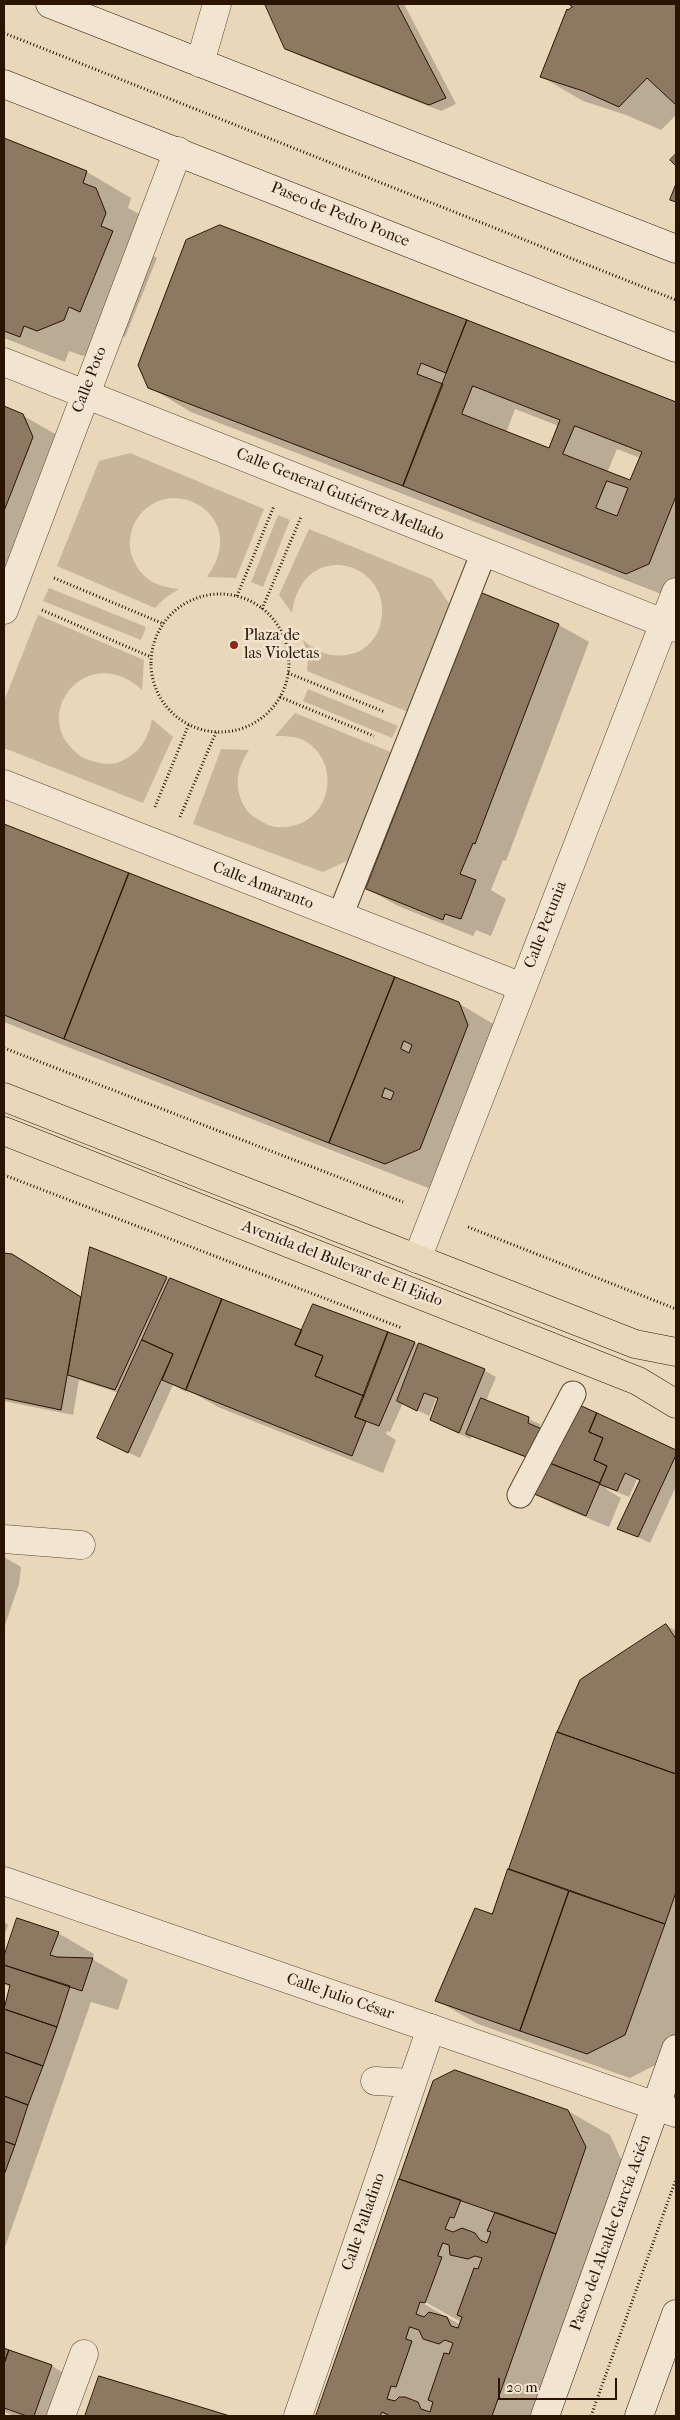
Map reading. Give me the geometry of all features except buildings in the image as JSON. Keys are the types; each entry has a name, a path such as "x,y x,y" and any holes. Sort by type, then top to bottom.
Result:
{"main road":[{"name":"Avenida del Bulevar de El Ejido","path":"4,1097 635,1344 676,1352"},
{"name":"Avenida del Bulevar de El Ejido","path":"4,1131 638,1380 676,1404"}],"street":[{"path":"50,4 676,249"},
{"path":"200,63 217,4"},
{"name":"Paseo de Pedro Ponce","path":"4,84 676,348"},
{"name":"Calle Poto","path":"4,610 84,394 178,151"},
{"name":"Calle General Gutiérrez Mellado","path":"4,362 670,626"},
{"path":"340,916 484,552"},
{"name":"Calle Petunia","path":"417,1259 522,987 670,626 676,592"},
{"name":"Calle Amaranto","path":"4,784 522,987"},
{"path":"520,1495 573,1394"},
{"path":"4,1539 81,1545"},
{"name":"Calle Julio César","path":"4,1883 666,2109"},
{"name":"Calle Palladino","path":"298,2416 432,2028"},
{"name":"Paseo del Alcalde García Acién","path":"545,2416 666,2109 676,2049"},
{"path":"375,2081 412,2083"},
{"path":"639,2416 676,2314"},
{"path":"61,2416 84,2354"}],"path":[{"path":"4,34 676,300"},
{"path":"237,596 274,505"},
{"path":"262,609 302,516"},
{"path":"47,575 164,624"},
{"path":"212,594 237,596 258,605 276,621 287,642 290,666 286,688 274,707 258,722 238,730 216,732 197,729 176,716 161,700 153,679 151,657 156,636 169,616 188,601 212,594"},
{"path":"34,606 151,657"},
{"path":"288,673 416,724"},
{"path":"280,697 406,750"},
{"path":"151,816 189,724"},
{"path":"179,818 216,732"},
{"path":"4,1048 434,1213 676,1309"},
{"path":"4,1175 408,1330"},
{"path":"591,2416 676,2179"}],"shaded area":[{"path":"130,453 264,509 236,578 207,577 219,554 220,534 212,518 199,506 183,499 165,499 148,507 134,524 131,533 131,552 137,568 146,578 158,584 179,589 165,598 155,608 57,566 99,461"},
{"path":"278,515 290,520 263,587 251,582"},
{"path":"309,529 432,579 451,606 408,712 307,671 308,657 303,640 315,649 327,654 347,655 364,649 379,630 382,604 375,586 363,573 347,566 329,566 313,573 300,588 292,613 279,595"},
{"path":"49,588 146,627 141,640 43,601"},
{"path":"38,615 144,660 142,690 123,677 105,673 89,676 75,684 65,697 60,712 60,728 68,744 83,758 101,763 116,763 132,755 145,740 152,719 173,737 143,803 4,748 4,701"},
{"path":"308,689 398,726 392,738 303,701"},
{"path":"295,713 393,753 353,858 323,872 193,824 221,749 249,750 239,770 238,790 245,808 256,818 272,826 285,827 306,821 316,812 323,801 327,788 324,762 316,750 302,739 275,736"}],"place":[{"name":"Plaza de las Violetas","path":"234,645"}]}
